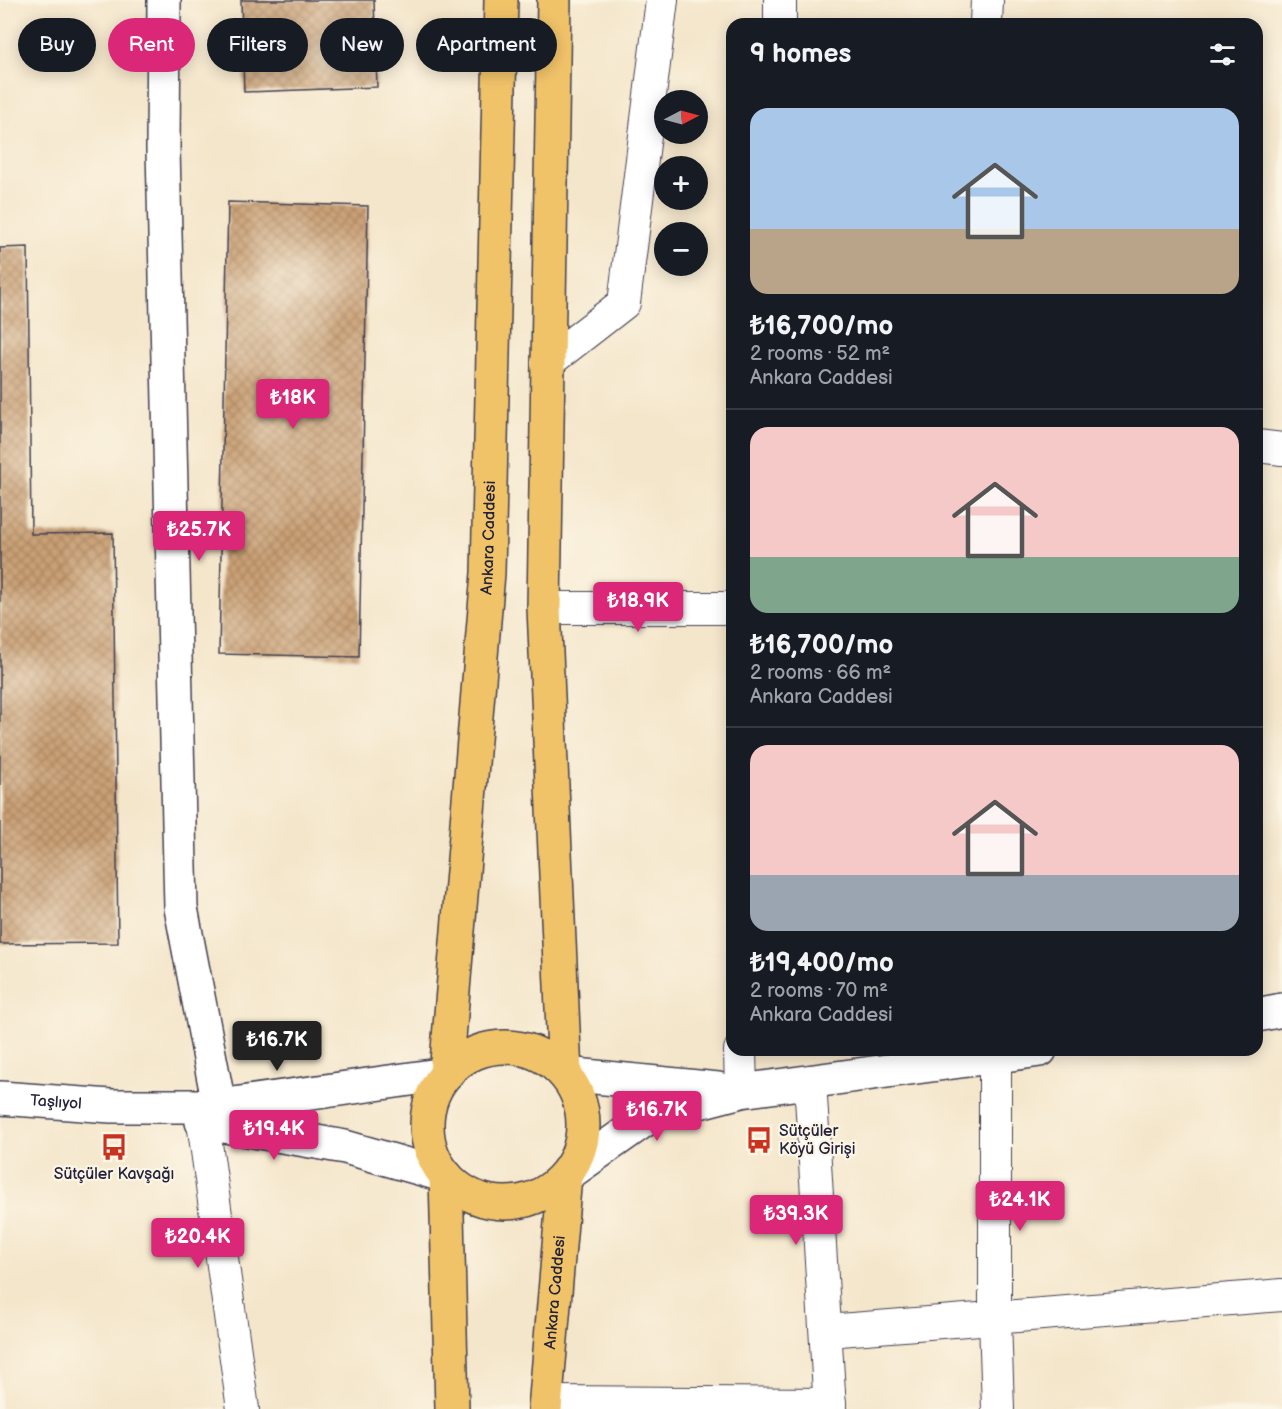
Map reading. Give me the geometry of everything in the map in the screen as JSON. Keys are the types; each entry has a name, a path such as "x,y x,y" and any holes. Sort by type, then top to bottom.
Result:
{"highway":[{"name":"Ankara Caddesi","path":"446,1074 488,573 501,0"},
{"name":"Ankara Caddesi","path":"554,0 544,608 565,1074"},
{"name":"Ankara Caddesi","path":"519,1047 544,1056 565,1074 576,1092 583,1113 583,1136 577,1157 565,1176 544,1193 519,1202 492,1202 467,1193 446,1176 435,1157 428,1136 428,1114 434,1093 446,1074 466,1057 492,1048 519,1047"},
{"name":"Ankara Caddesi","path":"446,1176 452,1409"},
{"name":"Ankara Caddesi","path":"545,1405 565,1176"}],"street":[{"path":"164,0 163,149 181,908 215,1118 243,1409"},
{"path":"547,363 624,303 662,0"},
{"path":"780,0 780,18"},
{"path":"986,18 988,0"},
{"path":"1263,447 1282,449"},
{"path":"544,608 726,608"},
{"path":"1263,1014 1282,1010"},
{"path":"740,1056 741,1091"},
{"path":"565,1176 652,1114 741,1091 995,1056 995,1320 998,1409"},
{"path":"215,1118 446,1074"},
{"path":"565,1074 741,1091"},
{"path":"545,1405 830,1407 810,1081"},
{"name":"Taşlıyol","path":"0,1098 111,1106 215,1118"},
{"path":"215,1118 345,1147 446,1176"},
{"path":"827,1331 995,1320 1282,1296"}],"building":[{"path":"241,0 374,0 375,18 320,18 320,72 376,72 377,87 244,92 243,72 308,72 308,18 242,18"},
{"path":"228,202 368,206 359,657 219,654"},
{"path":"28,247 31,534 113,533 118,943 0,944 0,248"}],"place":[{"name":"Sütçüler Köyü Girişi","path":"759,1140"},
{"name":"Sütçüler Kavşağı","path":"114,1147"}]}
